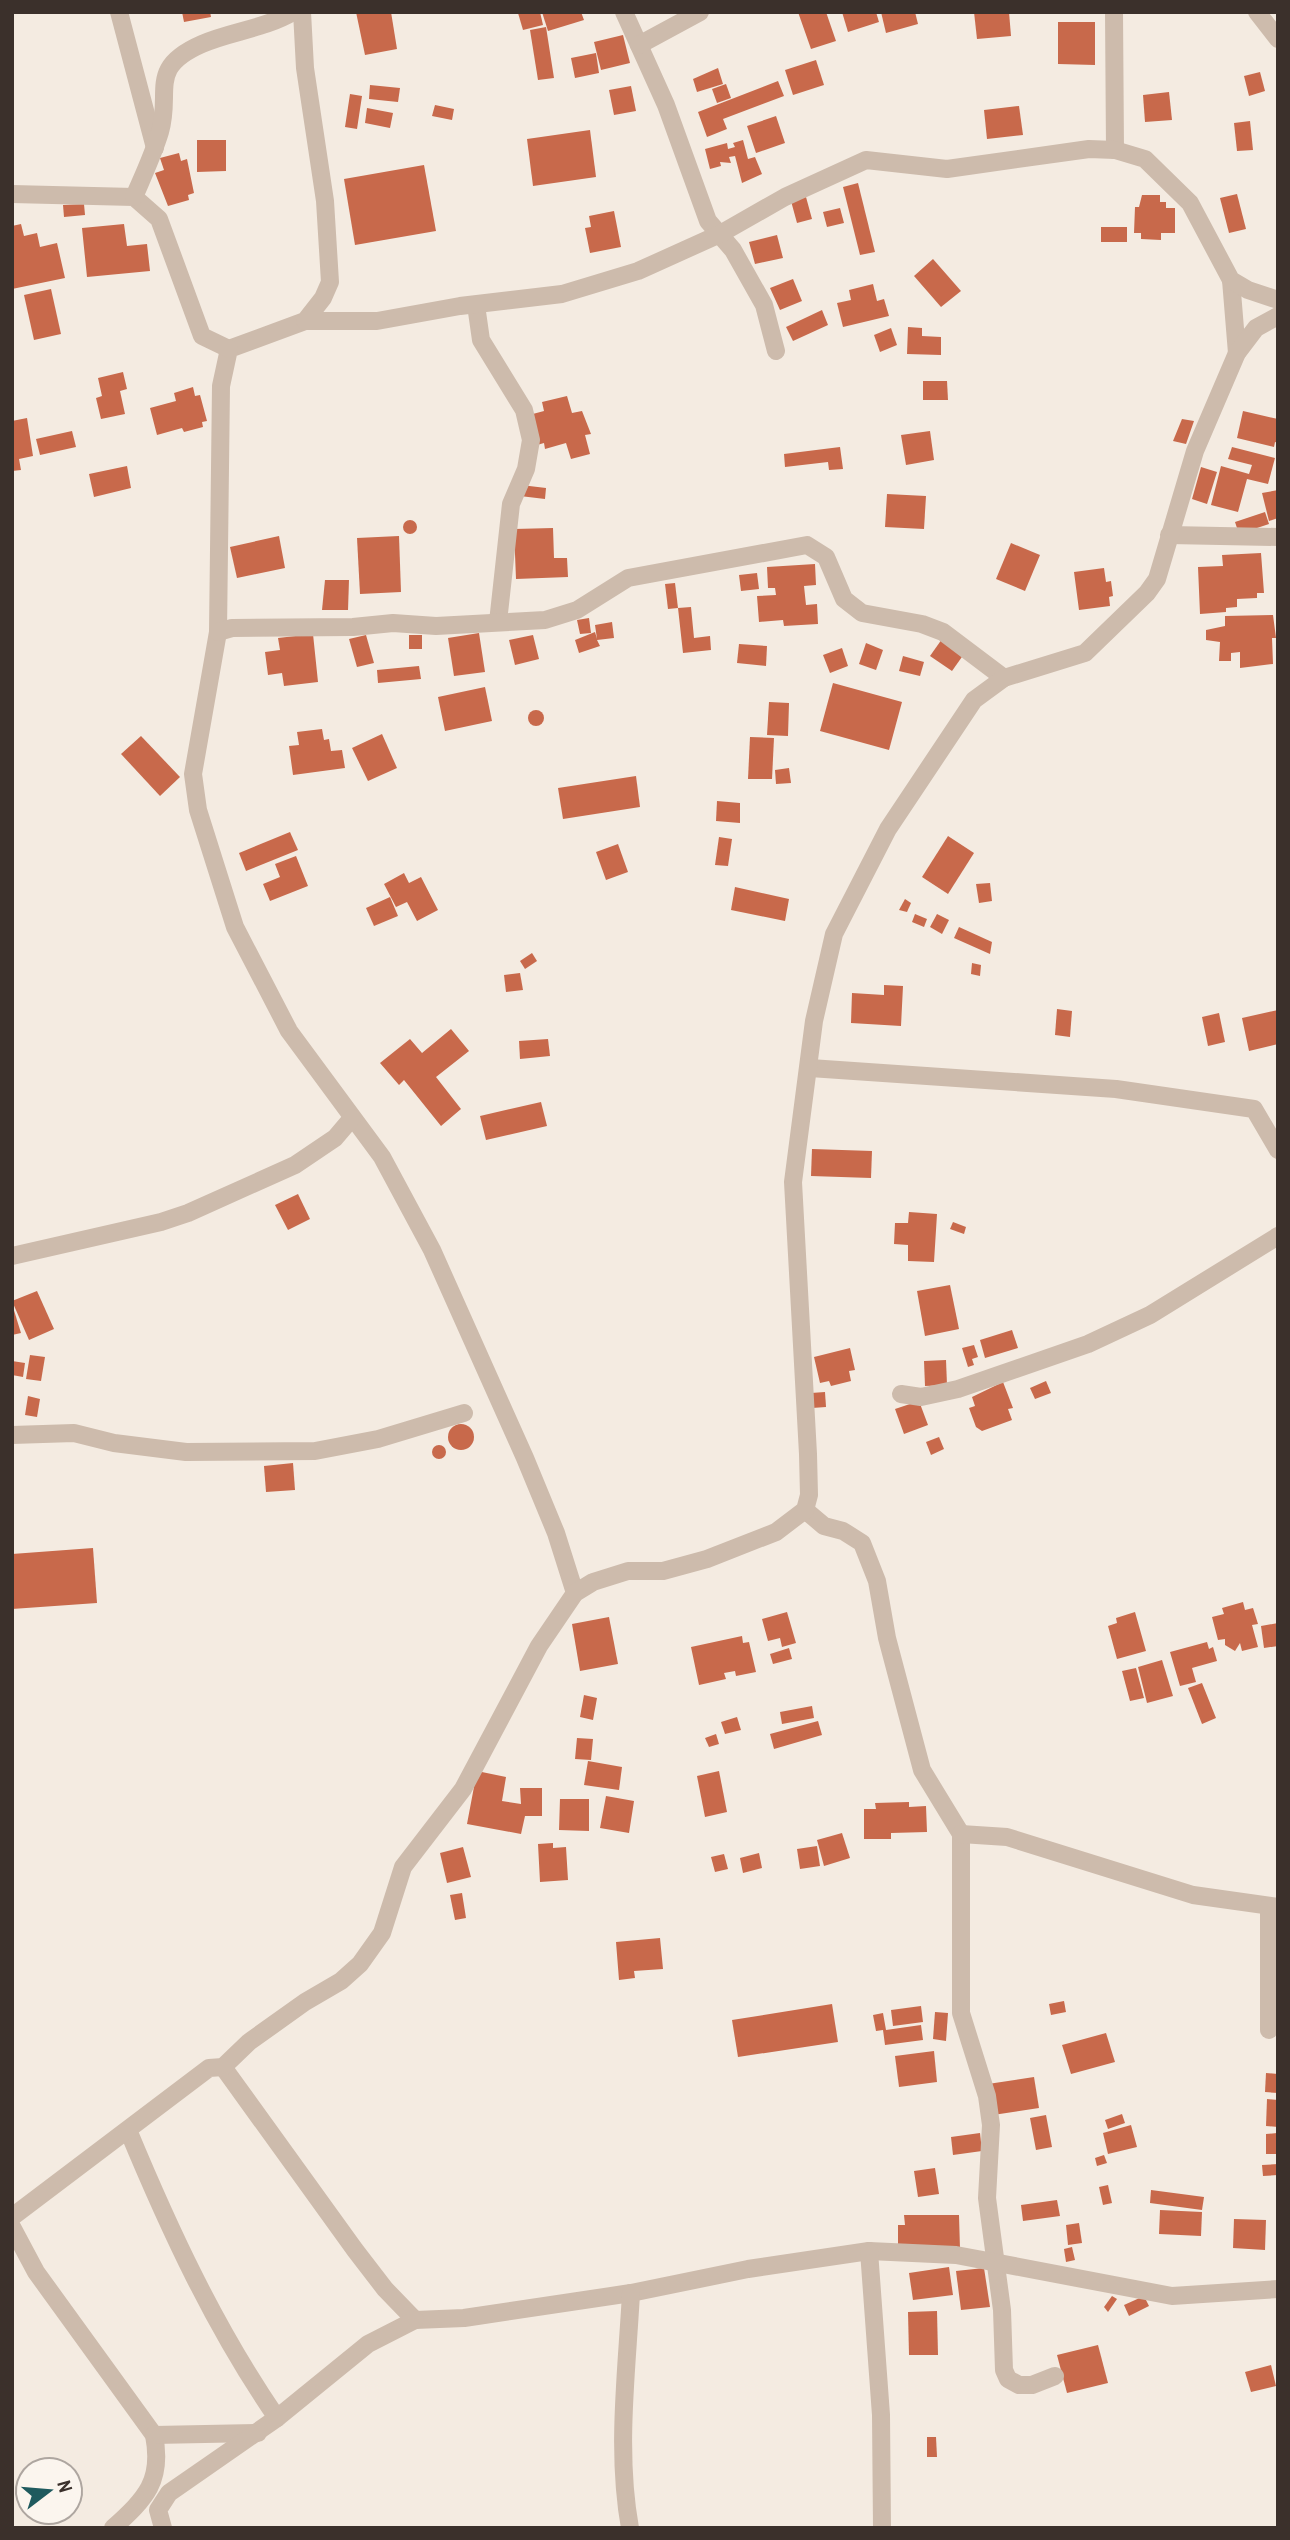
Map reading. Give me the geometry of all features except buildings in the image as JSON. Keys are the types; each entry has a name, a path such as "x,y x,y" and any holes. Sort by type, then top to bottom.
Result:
{"street":[{"path":"119,12 155,148"},
{"path":"134,197 161,129 162,87 167,72 178,58 202,44 262,27 293,12"},
{"path":"302,12 305,68 325,201 330,282 323,298 305,321"},
{"path":"624,12 666,105 708,221 738,257 764,305 776,351"},
{"path":"639,45 699,12"},
{"path":"1114,12 1115,150"},
{"path":"1257,12 1278,40"},
{"path":"12,194 134,197 149,207 159,219 202,336 229,349 305,321 377,321 562,294 638,271 720,234 785,197 866,160 947,169 1064,151 1115,150 1145,159 1191,203 1231,279 1237,353"},
{"path":"1231,279 1248,290 1278,300"},
{"path":"476,305 481,340 524,410 531,440 526,469 511,504 498,622"},
{"path":"12,2217 209,2068 223,2067 249,2042 305,2002 341,1981 360,1964 382,1933 403,1867 463,1789 539,1646 575,1593 593,1581 628,1571 663,1571 707,1559 776,1532 805,1510 809,1481 793,1182 810,1068 814,1021 834,934 888,829 974,701 1004,678 1086,653 1147,593 1157,579 1195,451 1237,353 1256,328 1278,316"},
{"path":"229,349 221,386 218,632 192,774 198,810 234,927 289,1031 382,1157 432,1250 530,1470 556,1533 575,1593"},
{"path":"1168,535 1278,537"},
{"path":"218,632 232,628 353,627 393,623 436,626 545,620 577,610 628,578 807,545 826,557 844,600 862,613 922,624 943,632 1004,678"},
{"path":"810,1068 1016,1079 1116,1089 1254,1109 1278,1150"},
{"path":"12,1255 161,1222 188,1213 295,1165 335,1138 352,1118"},
{"path":"901,1394 921,1397 958,1389 1088,1344 1150,1315 1278,1236"},
{"path":"12,1435 74,1433 114,1443 186,1452 315,1451 377,1439 464,1413"},
{"path":"805,1510 824,1527 843,1531 862,1543 877,1581 887,1638 922,1770 961,1834 961,2012 987,2096 991,2125 987,2198 1002,2310 1004,2370 1008,2379 1019,2385 1032,2385 1055,2376"},
{"path":"961,1834 1007,1837 1193,1895 1273,1906 1269,2030"},
{"path":"223,2067 363,2260 415,2320"},
{"path":"128,2130 202,2296 238,2361 277,2418"},
{"path":"12,2227 43,2283 154,2435 158,2455 154,2483 137,2506 113,2528"},
{"path":"869,2252 881,2415 882,2528"},
{"path":"163,2528 158,2510 162,2500 258,2433 368,2344 415,2320 464,2318 631,2293 773,2265 869,2252 956,2255 1172,2296 1278,2289"},
{"path":"630,2528 626,2504 623,2413 631,2293"},
{"path":"154,2435 258,2433"}]}
